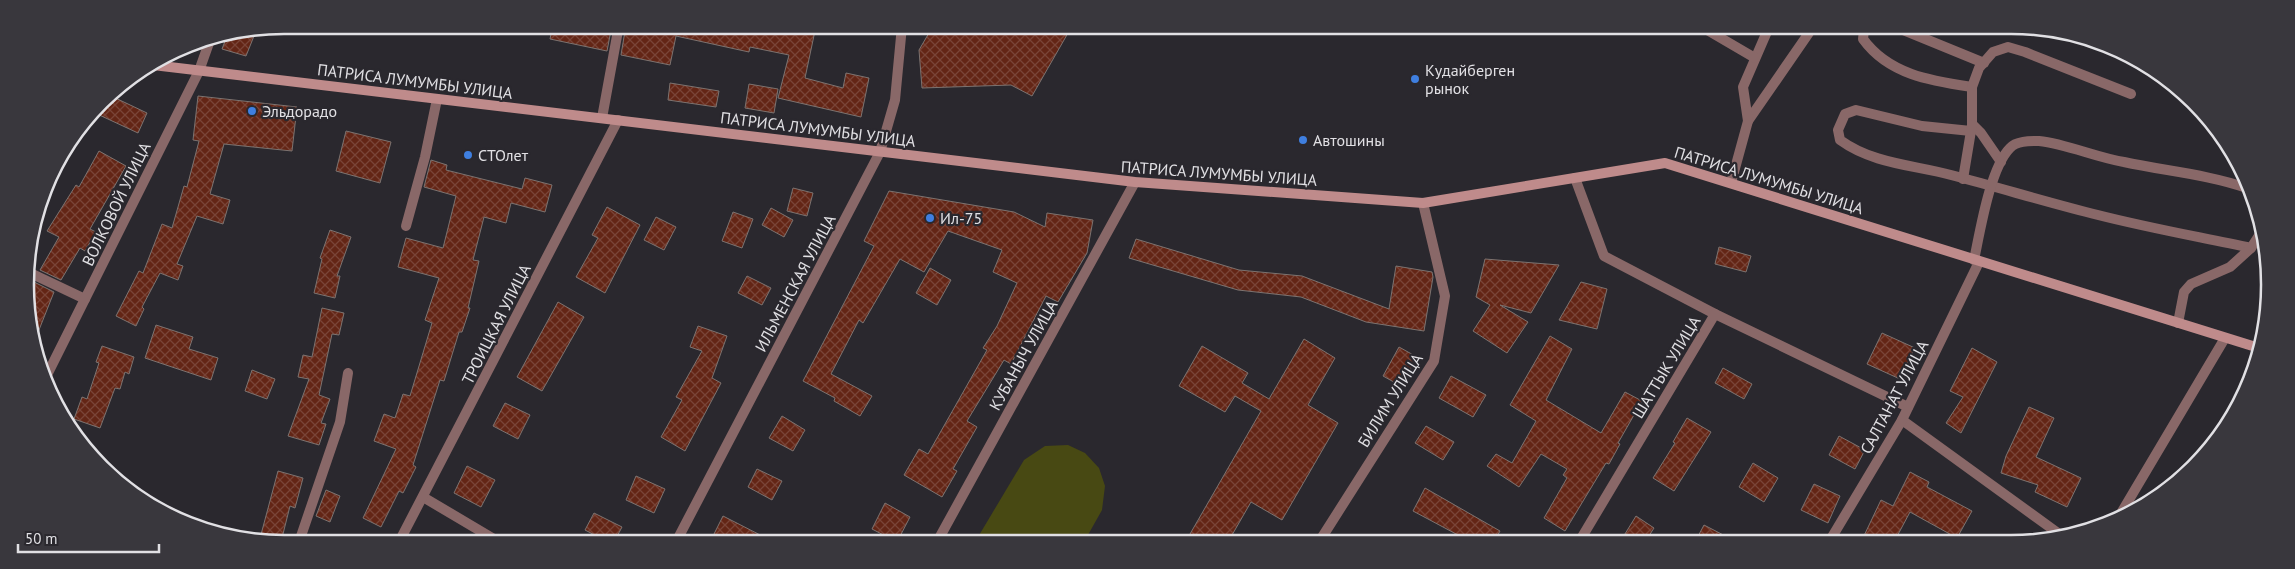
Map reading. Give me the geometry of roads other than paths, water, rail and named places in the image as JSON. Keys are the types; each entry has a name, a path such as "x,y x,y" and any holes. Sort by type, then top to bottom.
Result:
{"street":[{"path":"602,118 617,34"},
{"name":"ИЛЬМЕНСКАЯ УЛИЦА","path":"680,535 880,152 895,100 901,34"},
{"path":"1714,34 1755,58"},
{"path":"1748,122 1743,87 1766,34"},
{"path":"1731,183 1748,122 1808,34"},
{"path":"1864,34 1863,40 1872,51 1892,66 1928,80 1972,88"},
{"path":"1913,34 1984,63"},
{"name":"ВОЛКОВОЙ УЛИЦА","path":"49,371 199,71 208,46"},
{"path":"1963,179 1972,128 1972,88 1979,68 1993,52 2008,47 2131,94"},
{"name":"ПАТРИСА ЛУМУМБЫ УЛИЦА","path":"161,66 1135,182 1423,203 1665,163 2253,346"},
{"path":"406,226 425,157 437,99"},
{"path":"2241,187 2196,174 2123,162 2039,141 2021,142 2010,147 2001,162 1981,133 1972,128 1922,126 1856,110 1845,114 1838,130 1840,140 1849,147 1870,156 2099,215 2251,248"},
{"name":"ТРОИЦКАЯ УЛИЦА","path":"403,535 618,120"},
{"name":"САЛТАНАТ УЛИЦА","path":"1833,535 1902,420 1977,261 1992,187 2001,162"},
{"path":"1574,178 1604,256 1715,314"},
{"name":"КУБАНЫЧ УЛИЦА","path":"941,535 1135,182"},
{"name":"БИЛИМ УЛИЦА","path":"1323,535 1434,361 1445,296 1423,203"},
{"path":"2178,323 2184,292 2191,284 2230,267 2251,248 2257,239"},
{"path":"34,275 85,299"},
{"name":"ШАТТЫК УЛИЦА","path":"1583,535 1715,314 1908,407"},
{"path":"2124,507 2225,338"},
{"path":"301,535 340,422 348,373"},
{"path":"1902,420 2055,531"},
{"path":"423,497 487,535"}],"place":[{"name":"Кудайберген рынок","path":"1415,79"},
{"name":"Эльдорадо","path":"252,111"},
{"name":"Автошины","path":"1303,140"},
{"name":"СТОлет","path":"468,155"},
{"name":"Ил-75","path":"930,218"}]}
